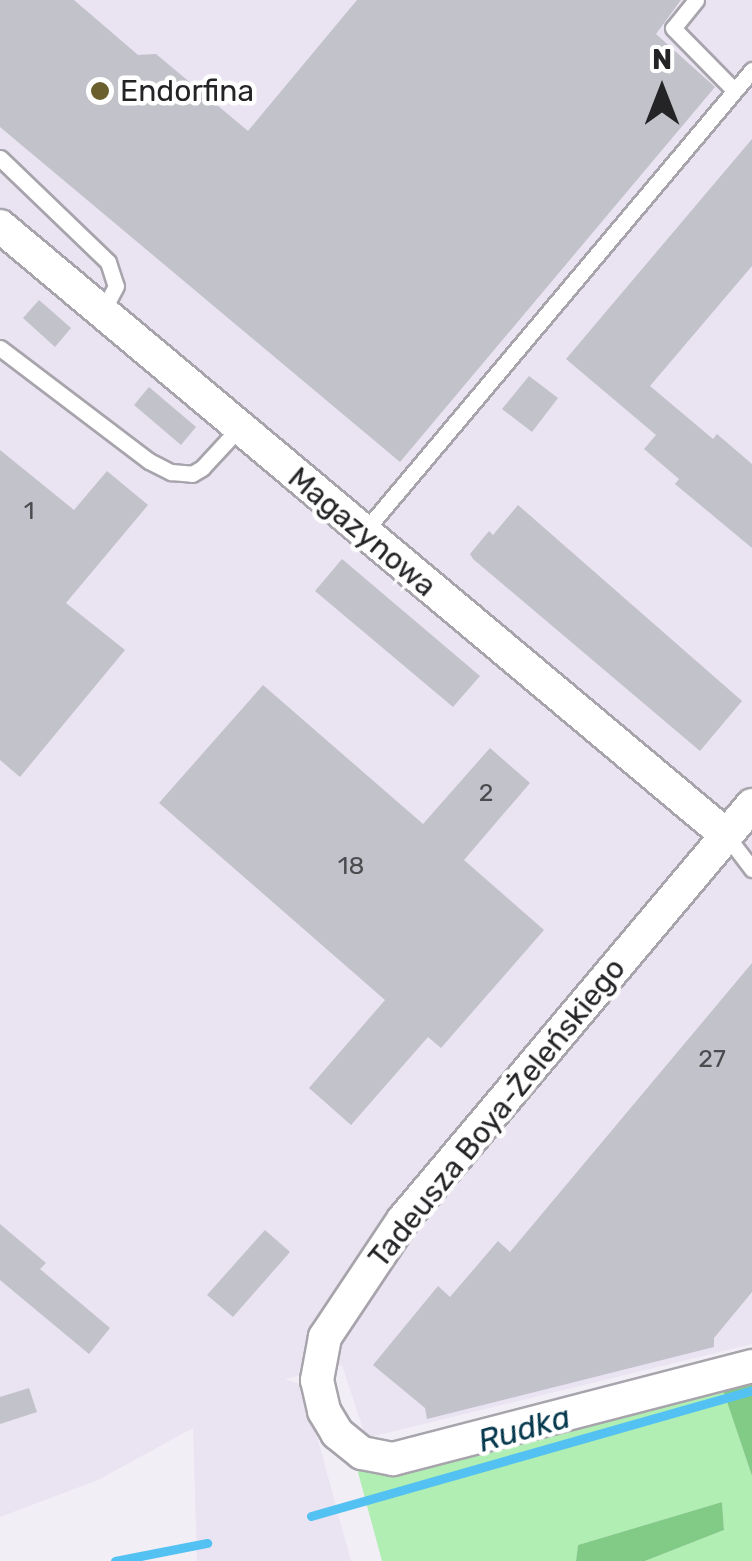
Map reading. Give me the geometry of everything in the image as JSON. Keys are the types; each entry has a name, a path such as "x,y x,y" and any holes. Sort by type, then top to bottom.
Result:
{"street":[{"name":"Magazynowa","path":"0,226 726,835"},
{"name":"Tadeusza Boya-Żeleńskiego","path":"752,805 404,1220 325,1338 317,1380 324,1411 337,1434 362,1452 393,1459 752,1366"}],"lane":[{"path":"696,0 672,28 734,90"},
{"path":"363,532 752,70"},
{"path":"0,158 108,262 116,286 102,312"},
{"path":"0,348 149,462 171,472 192,474 202,468 240,428"},
{"path":"726,835 752,869"}],"shaded area":[{"path":"0,0 752,0 752,1344 366,1438 342,1365 285,1379 303,1385 351,1561 197,1561 193,1428 98,1480 0,1517"}],"green space":[{"path":"752,1377 752,1476 722,1387"},
{"path":"722,1387 752,1476 752,1561 645,1561 724,1530 722,1502 578,1545 576,1561 382,1561 356,1465"},
{"path":"722,1502 724,1530 645,1561 576,1561 578,1545"}],"building":[{"path":"0,0 74,0 138,55 156,54 248,131 357,0 681,0 656,34 715,87 400,462 0,127"},
{"path":"752,139 752,266 650,386 713,439 717,434 752,464 752,548 675,484 679,479 644,449 656,435 566,359"},
{"path":"39,300 71,328 55,347 23,318"},
{"path":"529,376 558,398 532,432 502,409"},
{"path":"149,387 196,427 181,445 134,405"},
{"path":"0,450 74,510 107,471 148,505 66,603 125,650 20,777 0,760"},
{"path":"518,505 742,701 700,751 473,559 470,554 489,531 493,535"},
{"path":"342,559 480,676 453,707 315,591"},
{"path":"263,685 423,824 490,748 530,783 464,860 544,930 441,1048 428,1037 351,1125 309,1088 385,1000 159,803"},
{"path":"752,963 752,1292 714,1338 714,1347 427,1419 425,1408 373,1365 438,1286 450,1297 498,1241 510,1252"},
{"path":"0,1224 46,1263 40,1269 110,1328 89,1354 0,1280"},
{"path":"265,1230 290,1252 233,1317 207,1295"},
{"path":"29,1388 37,1412 0,1424 0,1397"}],"waterway":[{"name":"Rudka","path":"311,1516 752,1390"},
{"name":"Rudka","path":"115,1561 207,1543"}],"place":[{"name":"Endorfina","path":"100,91"}]}
